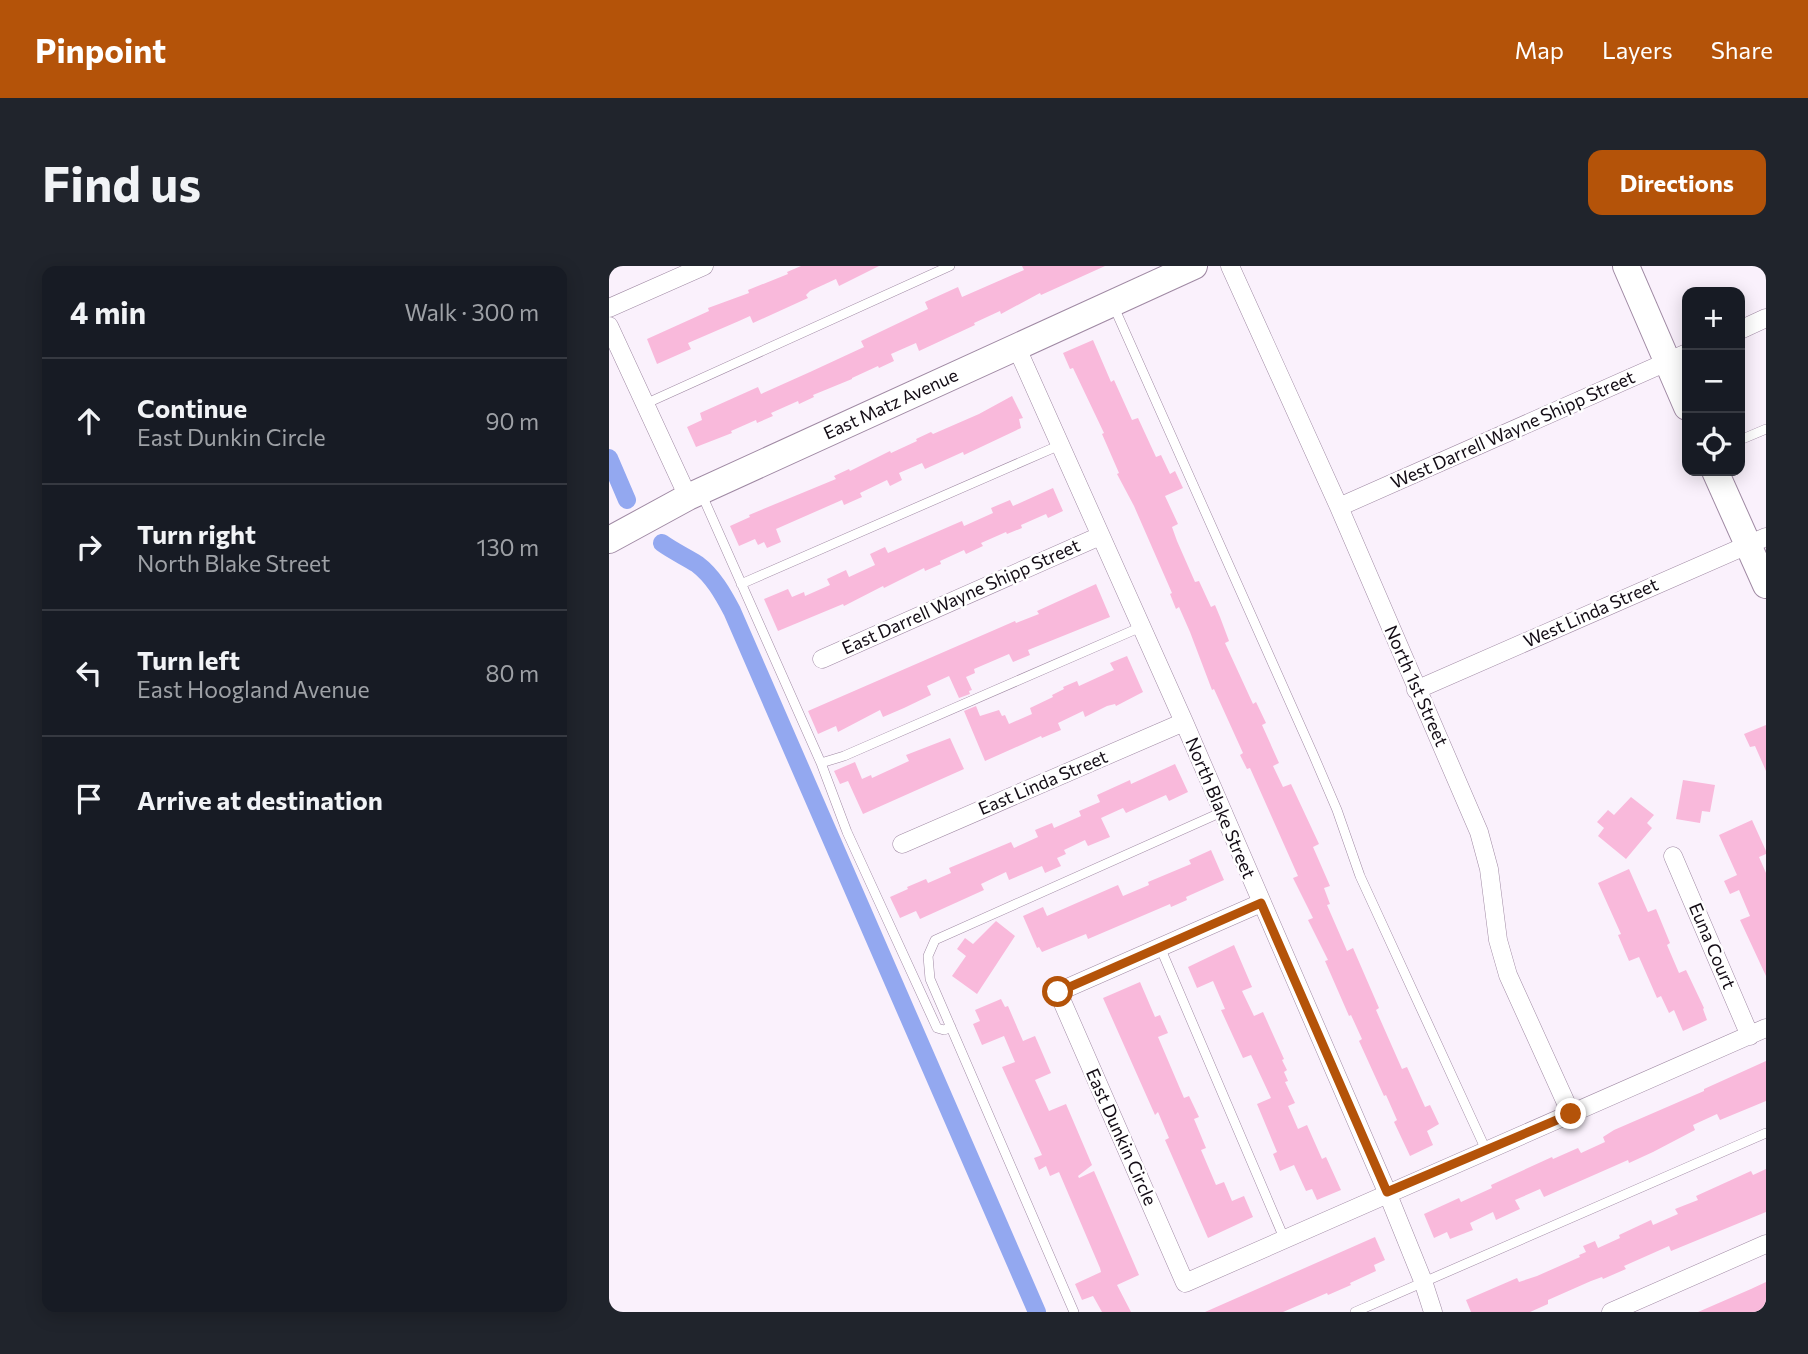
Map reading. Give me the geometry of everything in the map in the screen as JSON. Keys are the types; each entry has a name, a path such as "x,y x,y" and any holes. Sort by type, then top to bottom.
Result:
{"street":[{"path":"609,308 704,266"},
{"name":"North 1st Street","path":"1230,266 1339,507 1479,832 1489,869 1498,940 1508,975 1571,1114"},
{"path":"1626,266 1677,357 1682,382"},
{"name":"East Matz Avenue","path":"609,540 694,494 1112,303 1180,269"},
{"path":"1745,328 1766,317"},
{"path":"609,326 645,404 694,494"},
{"name":"North Blake Street","path":"1016,346 1184,722 1387,1192 1433,1312"},
{"name":"West Darrell Wayne Shipp Street","path":"1339,507 1677,357"},
{"path":"1718,476 1757,541 1766,585"},
{"name":"East Darrell Wayne Shipp Street","path":"823,659 1100,536"},
{"name":"West Linda Street","path":"1416,690 1757,541"},
{"name":"East Linda Street","path":"902,844 1184,722"},
{"name":"Euna Court","path":"1674,856 1758,1032"},
{"name":"East Dunkin Circle","path":"1261,903 1058,992 1185,1283 1387,1192 1758,1032"},
{"path":"1611,1312 1766,1244"}],"lane":[{"path":"645,404 950,266"},
{"path":"1112,303 1313,754 1337,810 1360,876 1486,1150"},
{"path":"1745,438 1766,429"},
{"path":"741,584 1060,445"},
{"path":"694,494 741,584 821,764 847,832 937,1028 944,1030 951,1027"},
{"path":"821,764 1141,627"},
{"path":"1074,1312 930,979 928,956 935,940 1222,812"},
{"path":"1160,947 1284,1238"},
{"path":"1355,1312 1766,1133"}],"building":[{"path":"801,266 879,266 839,286 836,279 810,291 806,295 808,298 753,323 750,316 688,343 691,349 657,364 647,339 709,311 708,308 749,293 748,290"},
{"path":"1022,266 1105,266 1041,295 1040,293 1001,314 1000,311 919,351 916,343 891,354 894,361 813,395 814,397 799,404 798,401 771,413 773,416 757,423 756,420 696,447 687,427 702,420 700,413 758,387 761,394 810,372 864,347 861,341 928,309 925,302 958,287 962,297 1024,270"},
{"path":"1093,340 1111,382 1114,380 1132,420 1138,418 1156,457 1161,455 1170,474 1175,471 1183,488 1165,496 1178,524 1172,527 1177,541 1195,582 1199,581 1211,607 1215,605 1229,641 1225,643 1253,704 1256,702 1266,723 1262,725 1279,763 1273,766 1283,787 1291,784 1319,844 1313,847 1330,886 1324,888 1330,904 1327,905 1347,951 1353,948 1402,1069 1407,1067 1425,1107 1430,1105 1439,1124 1427,1131 1433,1145 1410,1156 1394,1122 1397,1120 1386,1095 1384,1096 1359,1041 1362,1039 1325,961 1328,960 1308,920 1313,918 1293,878 1298,876 1250,768 1247,769 1240,755 1243,753 1214,689 1212,690 1179,607 1176,609 1170,594 1172,593 1134,506 1117,474 1119,473 1102,434 1104,433 1063,353"},
{"path":"1012,396 1023,418 1019,419 1021,428 964,455 963,452 925,469 922,463 899,473 902,480 890,486 887,480 860,493 862,497 844,505 842,500 776,529 781,542 767,548 764,542 758,545 755,539 739,546 730,526 750,517 749,515 836,479 834,476 890,451 891,453 931,432 933,434 979,414"},
{"path":"1053,488 1063,511 1048,518 1046,514 1021,525 1022,528 981,543 983,546 966,554 964,550 925,571 924,568 844,606 843,604 778,631 764,599 788,589 792,597 804,592 805,596 830,585 827,579 846,570 849,577 875,565 870,554 885,547 888,553 962,521 964,526 993,513 991,508 1010,500 1013,506"},
{"path":"1096,584 1110,617 1028,650 1030,655 1013,662 1009,654 974,669 975,673 966,677 972,690 969,691 970,694 959,698 949,676 927,686 931,695 904,708 883,717 880,710 838,732 836,726 818,734 808,711 1015,621 1016,623 1039,614 1037,611"},
{"path":"1127,656 1143,692 1116,706 1107,706 1085,717 1083,711 1058,723 1061,730 985,761 964,711 976,706 980,716 999,710 1009,724 1032,714 1030,708 1053,697 1052,695 1064,689 1063,687 1077,681 1079,686 1114,670 1110,663"},
{"path":"1766,725 1766,771 1755,746 1750,747 1744,734"},
{"path":"950,738 964,769 863,814 848,781 840,784 834,771 855,762 862,779 871,775 872,778 909,761 906,755"},
{"path":"1175,764 1188,792 1169,801 1166,795 1126,813 1123,808 1101,818 1110,837 1088,846 1085,840 1064,850 1066,854 1057,858 1061,866 1045,873 1042,866 1009,880 1006,872 981,884 984,890 920,919 916,911 900,918 890,897 908,889 907,887 926,879 928,883 951,873 949,868 1011,842 1014,848 1038,837 1035,830 1052,823 1054,828 1081,816 1079,811 1100,802 1097,795 1130,780 1131,784"},
{"path":"1683,780 1715,785 1710,812 1702,811 1700,823 1676,819"},
{"path":"1631,797 1654,815 1647,823 1652,828 1626,859 1598,836 1604,828 1597,822 1608,810 1614,815"},
{"path":"1752,820 1766,851 1766,854 1759,857 1766,873 1766,976 1740,920 1750,916 1739,890 1730,894 1724,881 1737,875 1719,835"},
{"path":"1211,850 1224,880 1186,897 1187,900 1171,907 1170,904 1088,939 1086,934 1042,952 1037,948 1023,916 1043,907 1047,916 1118,885 1123,896 1191,864 1189,860"},
{"path":"1629,869 1648,912 1656,909 1679,973 1686,970 1704,1008 1707,1020 1683,1031 1674,1010 1669,1013 1661,996 1657,998 1639,957 1629,961 1618,935 1621,934 1598,883"},
{"path":"996,921 1015,936 977,994 952,976 966,956 957,949 965,938 973,944"},
{"path":"1234,945 1252,987 1242,991 1254,1016 1263,1012 1284,1059 1282,1060 1287,1070 1284,1072 1288,1081 1285,1082 1295,1103 1288,1106 1298,1129 1307,1125 1322,1159 1326,1157 1341,1190 1317,1200 1312,1189 1306,1191 1294,1165 1280,1171 1273,1154 1277,1152 1257,1104 1271,1098 1251,1055 1243,1058 1221,1010 1225,1009 1213,981 1197,988 1188,967"},
{"path":"1140,982 1155,1017 1160,1015 1168,1033 1158,1037 1184,1098 1189,1096 1199,1117 1194,1119 1206,1148 1201,1150 1216,1185 1224,1182 1232,1201 1244,1196 1253,1217 1208,1238 1165,1140 1169,1138 1158,1112 1155,1115 1103,998"},
{"path":"1001,999 1005,1007 1008,1006 1023,1041 1035,1036 1051,1073 1035,1080 1049,1111 1066,1104 1092,1165 1078,1176 1079,1178 1094,1171 1139,1275 1117,1285 1131,1312 1102,1312 1093,1296 1082,1300 1075,1284 1101,1272 1100,1268 1059,1172 1050,1176 1046,1166 1039,1170 1034,1158 1042,1155 1002,1067 1015,1062 1004,1036 982,1045 973,1024 980,1021 975,1010"},
{"path":"1766,1061 1766,1101 1720,1120 1717,1114 1693,1125 1695,1130 1653,1152 1629,1163 1628,1160 1544,1197 1540,1189 1515,1200 1520,1209 1496,1220 1493,1212 1470,1223 1473,1230 1450,1239 1447,1232 1434,1238 1424,1214 1459,1198 1461,1202 1552,1157 1553,1159 1578,1148 1581,1153 1605,1142 1603,1137 1614,1130"},
{"path":"1766,1169 1766,1212 1671,1251 1669,1246 1624,1266 1626,1269 1548,1300 1548,1304 1530,1312 1471,1312 1466,1300 1517,1278 1519,1282 1537,1276 1580,1257 1579,1255 1586,1252 1583,1246 1595,1241 1598,1248 1651,1220 1653,1225 1678,1214 1675,1209 1698,1200 1696,1196 1751,1171 1753,1175"},
{"path":"1375,1237 1385,1260 1374,1265 1376,1271 1350,1283 1351,1285 1283,1312 1205,1312"},
{"path":"1766,1282 1766,1312 1698,1312 1751,1289"}],"waterway":[{"path":"609,458 627,500"},
{"path":"662,543 703,569 732,611 1037,1312"}],"route":[{"path":"1058,992 1261,903 1387,1192 1571,1114"}]}
